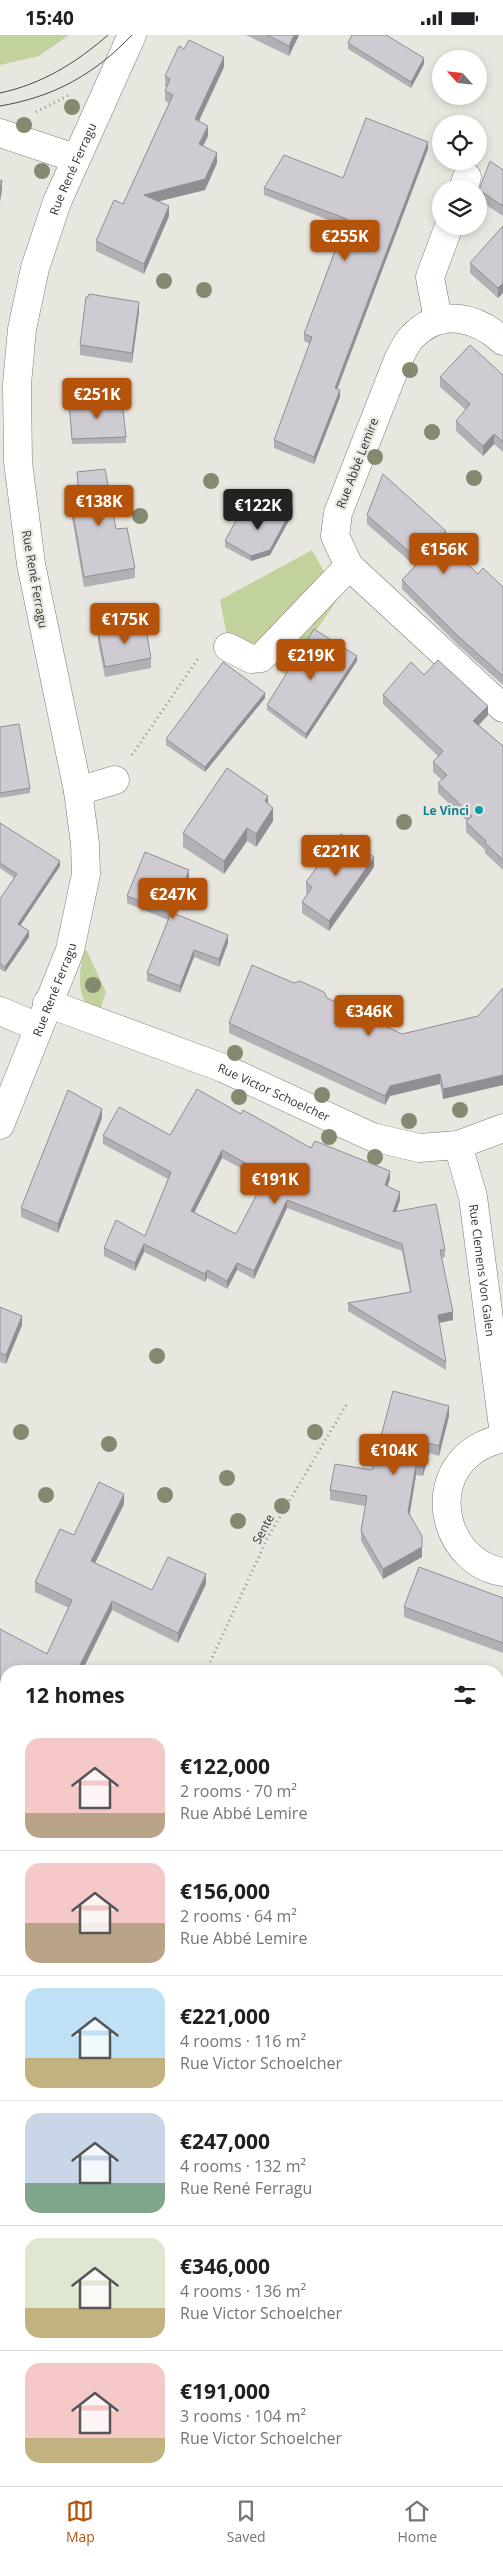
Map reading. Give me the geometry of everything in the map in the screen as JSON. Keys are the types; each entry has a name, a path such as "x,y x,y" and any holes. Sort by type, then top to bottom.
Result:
{"street":[{"name":"Rue René Ferragu","path":"0,1125 70,950 86,874 85,844 78,791 31,565 18,462 17,393 22,329 35,268 47,230 75,158 132,35"},
{"path":"0,133 75,158"},
{"path":"438,320 430,277 446,235"},
{"name":"Rue Abbé Lemire","path":"503,341 490,329 462,319 438,320 423,327 412,337 398,360 338,513 335,536 349,566 503,708"},
{"path":"228,647 251,659 261,658 349,566"},
{"path":"78,791 115,781"},
{"name":"Rue Victor Schoelcher","path":"0,1011 43,1015 223,1068 372,1137 419,1147 458,1145 503,1128"},
{"name":"Rue Clemens Von Galen","path":"458,1145 473,1197 503,1427"},
{"path":"503,1437 485,1443 468,1455 456,1470 448,1489 446,1510 451,1530 461,1548 475,1561 494,1571 503,1572"}],"path":[{"path":"115,781 201,654 211,647 228,647"},
{"name":"Sente","path":"209,1665 268,1537 348,1402"}],"green space":[{"path":"0,35 69,35 39,56 0,65"},
{"path":"312,550 327,577 255,648 227,636 220,600"},
{"path":"332,593 340,596 285,675 275,665"},
{"path":"84,950 87,951 106,992 99,1013 85,1002 80,986"}],"building":[{"path":"267,35 294,35 289,46"},
{"path":"352,35 386,35 424,58 411,82 348,43"},
{"path":"189,40 224,57 195,119 208,126 199,144 217,153 205,179 144,195 169,206 144,264 96,241 114,200 123,204 173,95 165,91 170,79 165,76 179,46 184,49"},
{"path":"366,118 428,142 335,388 340,390 314,457 274,440 312,337 304,334 347,219 264,188 284,155 343,178"},
{"path":"490,161 503,170 503,206 487,195 487,180 483,180"},
{"path":"503,226 503,283 498,288 470,263"},
{"path":"89,294 139,302 132,353 80,345 86,297"},
{"path":"470,345 503,375 503,442 494,434 483,446 456,421 470,404 440,377"},
{"path":"122,401 126,437 72,439 69,403"},
{"path":"105,469 116,529 127,528 135,568 84,577 70,496 79,494 77,472"},
{"path":"383,474 446,531 440,538 478,574 483,568 503,587 503,676 459,637 402,580 420,561 367,515"},
{"path":"293,507 270,550 251,556 225,541 239,515"},
{"path":"145,624 151,658 105,667 98,632"},
{"path":"314,629 357,656 306,734 267,705"},
{"path":"438,660 488,706 473,721 503,746 503,860 466,822 472,816 438,783 447,775 433,762 443,751 383,695 411,662 424,675"},
{"path":"223,662 265,693 205,767 166,739"},
{"path":"19,724 30,788 0,793 0,727"},
{"path":"227,768 268,796 265,801 273,808 256,834 247,828 224,861 183,833"},
{"path":"0,823 60,861 18,924 29,931 5,967 0,963 0,899 17,874 0,863"},
{"path":"341,834 374,857 329,921 302,902 312,887 306,882"},
{"path":"145,852 189,870 173,913 228,935 219,959 194,950 180,986 147,973 171,913 127,896"},
{"path":"252,965 294,983 300,981 324,992 327,998 402,1034 478,1016 503,988 503,1075 443,1089 440,1074 390,1086 385,1096 229,1023"},
{"path":"197,1089 241,1114 243,1110 311,1148 315,1141 390,1171 385,1185 400,1192 393,1212 436,1204 445,1250 440,1250 453,1312 438,1315 446,1362 348,1303 411,1292 402,1244 287,1200 254,1271 237,1263 227,1281 207,1270 205,1274 144,1244 135,1263 104,1248 116,1220 145,1236 171,1172 103,1136 119,1107 170,1135","holes":["222,1150 267,1175 236,1234 191,1211"]},
{"path":"68,1090 102,1109 58,1224 21,1208"},
{"path":"0,1307 22,1316 6,1355 0,1353"},
{"path":"393,1391 449,1406 439,1446 429,1443 423,1466 416,1465 408,1512 422,1536 422,1547 383,1569 361,1531 367,1496 330,1490 335,1464 372,1470"},
{"path":"99,1482 124,1494 91,1561 152,1590 168,1557 206,1574 178,1633 112,1601 80,1665 0,1665 0,1629 47,1654 72,1600 35,1582 60,1529 74,1535"},
{"path":"419,1567 503,1598 503,1643 404,1607"}],"tram line":[{"path":"0,93 30,84 58,71 84,55 108,35"},
{"path":"0,106 38,97 72,82 103,61 132,35"}],"place":[{"name":"Le Vinci","path":"479,810"}]}
